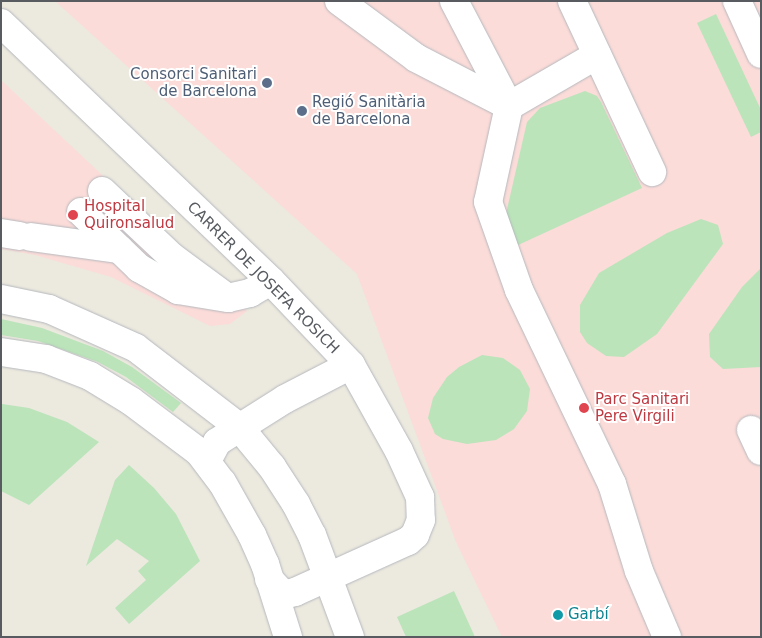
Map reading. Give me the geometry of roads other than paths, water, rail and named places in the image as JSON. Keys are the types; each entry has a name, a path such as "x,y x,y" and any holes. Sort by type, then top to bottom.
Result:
{"street":[{"path":"339,1 416,58 509,106"},
{"path":"454,1 509,106 488,202 519,290 612,484 639,571 667,637"},
{"path":"572,1 652,172"},
{"path":"736,1 761,54"},
{"name":"CARRER DE JOSEFA ROSICH","path":"1,23 271,282 350,366 399,451 420,497 419,529 408,541 329,578"},
{"path":"509,106 597,55"},
{"path":"102,191 172,257 228,298"},
{"path":"82,212 139,268 166,285 190,293 228,298 250,293 271,282"},
{"path":"17,235 119,249"},
{"path":"1,299 49,309 136,348 239,427 284,484 312,535 350,637"},
{"path":"1,352 46,359 90,376 159,421 207,461 242,514 269,579 288,637"},
{"path":"207,461 217,442 239,427 285,399 350,366"},
{"path":"269,579 287,594 329,578"}],"place":[{"name":"Consorci Sanitari de Barcelona","path":"267,83"},
{"name":"Regió Sanitària de Barcelona","path":"302,111"},
{"name":"Hospital Quironsalud","path":"73,215"},
{"name":"Parc Sanitari Pere Virgili","path":"584,408"},
{"name":"Garbí","path":"558,615"}]}
